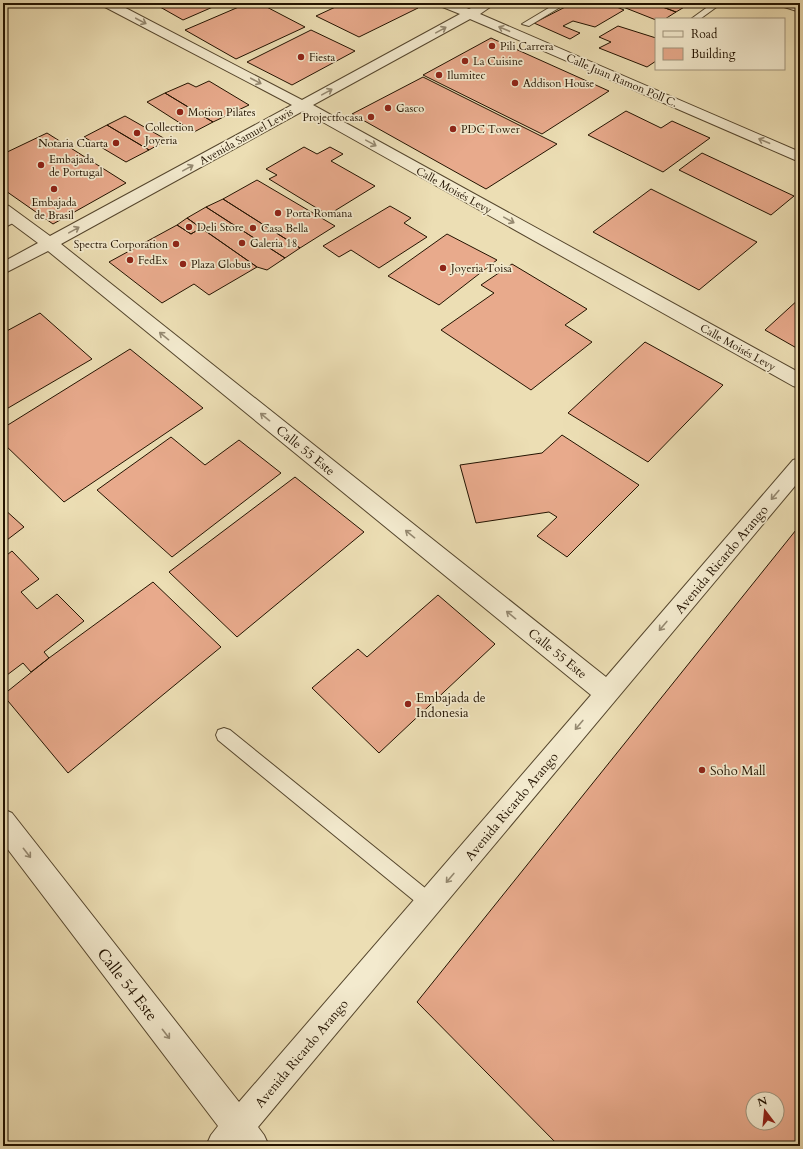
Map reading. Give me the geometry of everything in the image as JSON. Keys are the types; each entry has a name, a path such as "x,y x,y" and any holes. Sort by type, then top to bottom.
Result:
{"street":[{"name":"Calle Moisés Levy","path":"106,3 302,106 800,381"},
{"name":"Calle Juan Ramon Poll C.","path":"444,3 800,157"},
{"name":"Avenida Samuel Lewis","path":"3,269 490,3"},
{"path":"785,3 800,8"},
{"name":"Calle 55 Este","path":"7,217 50,244 607,693"},
{"name":"Avenida Ricardo Arango","path":"238,1140 430,902 800,466"},
{"name":"Calle 54 Este","path":"3,822 238,1140"}],"lane":[{"path":"526,24 563,3"},
{"path":"696,18 718,3"},
{"path":"224,735 430,902"}],"building":[{"path":"153,3 222,3 183,20"},
{"path":"248,3 259,3 305,27 236,59 185,30"},
{"path":"344,3 406,3 418,8 359,37 316,16"},
{"path":"573,3 607,3 624,10 595,27 573,21 563,26 580,33 570,39 534,23"},
{"path":"613,3 652,3 676,12 667,18 655,18 655,20"},
{"path":"652,3 691,3 676,12"},
{"path":"618,26 655,38 655,62 647,67 599,48 611,42 599,37"},
{"name":"Fiesta","path":"311,30 355,51 292,85 247,62"},
{"name":"Addison House","path":"491,38 609,91 542,134 423,75"},
{"name":"PDC Tower","path":"423,77 557,144 486,189 352,114"},
{"path":"209,81 249,105 213,122 165,93 188,83 196,87"},
{"name":"Motion Pilates","path":"165,93 213,122 194,132 147,102"},
{"path":"626,111 661,128 672,121 710,138 663,172 588,135"},
{"name":"Collection Joyeria","path":"125,116 167,140 149,150 107,125"},
{"name":"Notaria Cuarta","path":"107,125 149,150 126,162 84,137"},
{"path":"47,133 126,183 53,224 3,189 3,154"},
{"path":"304,147 317,154 330,147 343,154 331,161 375,186 328,215 269,179 277,175 266,169"},
{"path":"702,153 794,196 771,215 679,170"},
{"name":"Porta Romana","path":"257,180 335,226 300,248 223,199"},
{"path":"651,189 757,242 699,290 593,232"},
{"name":"Casa Bella","path":"223,199 300,248 285,258 206,207"},
{"path":"390,206 411,218 404,223 427,237 379,268 351,250 339,257 323,246"},
{"name":"Galeria 18","path":"206,207 285,258 267,270 257,267 187,218"},
{"name":"Deli Store","path":"187,218 201,228 191,234 177,225"},
{"name":"Plaza Globus","path":"177,225 191,234 201,228 257,267 209,295 194,284 162,303 109,262"},
{"name":"Joyeria Toisa","path":"447,234 497,260 439,305 388,276"},
{"path":"512,264 587,309 565,325 592,342 531,390 441,330 494,293 481,285"},
{"path":"800,298 800,350 765,330"},
{"path":"40,313 92,359 3,411 3,333"},
{"path":"645,342 723,385 648,462 568,413"},
{"path":"130,349 203,408 64,502 3,443 3,428"},
{"path":"562,435 639,485 567,557 537,536 557,517 549,512 476,523 460,465 542,453"},
{"path":"171,437 205,465 239,440 281,473 172,557 97,490"},
{"path":"295,477 364,532 237,637 169,572"},
{"path":"3,508 24,527 3,543"},
{"name":"Soho Mall","path":"800,525 800,1146 559,1146 417,1002"},
{"path":"12,551 39,579 21,592 37,609 57,594 84,621 44,652 49,658 31,672 23,663 3,678 3,558"},
{"path":"153,582 221,647 68,773 3,695 49,658"},
{"path":"438,595 495,644 379,753 312,688 358,649 367,657"}],"place":[{"name":"Pili Carrera","path":"492,46"},
{"name":"Fiesta","path":"301,57"},
{"name":"La Cuisine","path":"465,61"},
{"name":"Ilumitec","path":"439,75"},
{"name":"Addison House","path":"515,83"},
{"name":"Gasco","path":"388,108"},
{"name":"Motion Pilates","path":"180,112"},
{"name":"Projectfocasa","path":"371,117"},
{"name":"PDC Tower","path":"453,129"},
{"name":"Collection Joyeria","path":"137,133"},
{"name":"Notaria Cuarta","path":"116,143"},
{"name":"Embajada de Portugal","path":"41,165"},
{"name":"Embajada de Brasil","path":"54,189"},
{"name":"Porta Romana","path":"278,213"},
{"name":"Deli Store","path":"189,227"},
{"name":"Casa Bella","path":"253,228"},
{"name":"Galeria 18","path":"242,243"},
{"name":"Spectra Corporation","path":"176,244"},
{"name":"FedEx","path":"130,260"},
{"name":"Plaza Globus","path":"183,264"},
{"name":"Joyeria Toisa","path":"443,268"},
{"name":"Embajada de Indonesia","path":"408,704"},
{"name":"Soho Mall","path":"702,770"}]}
